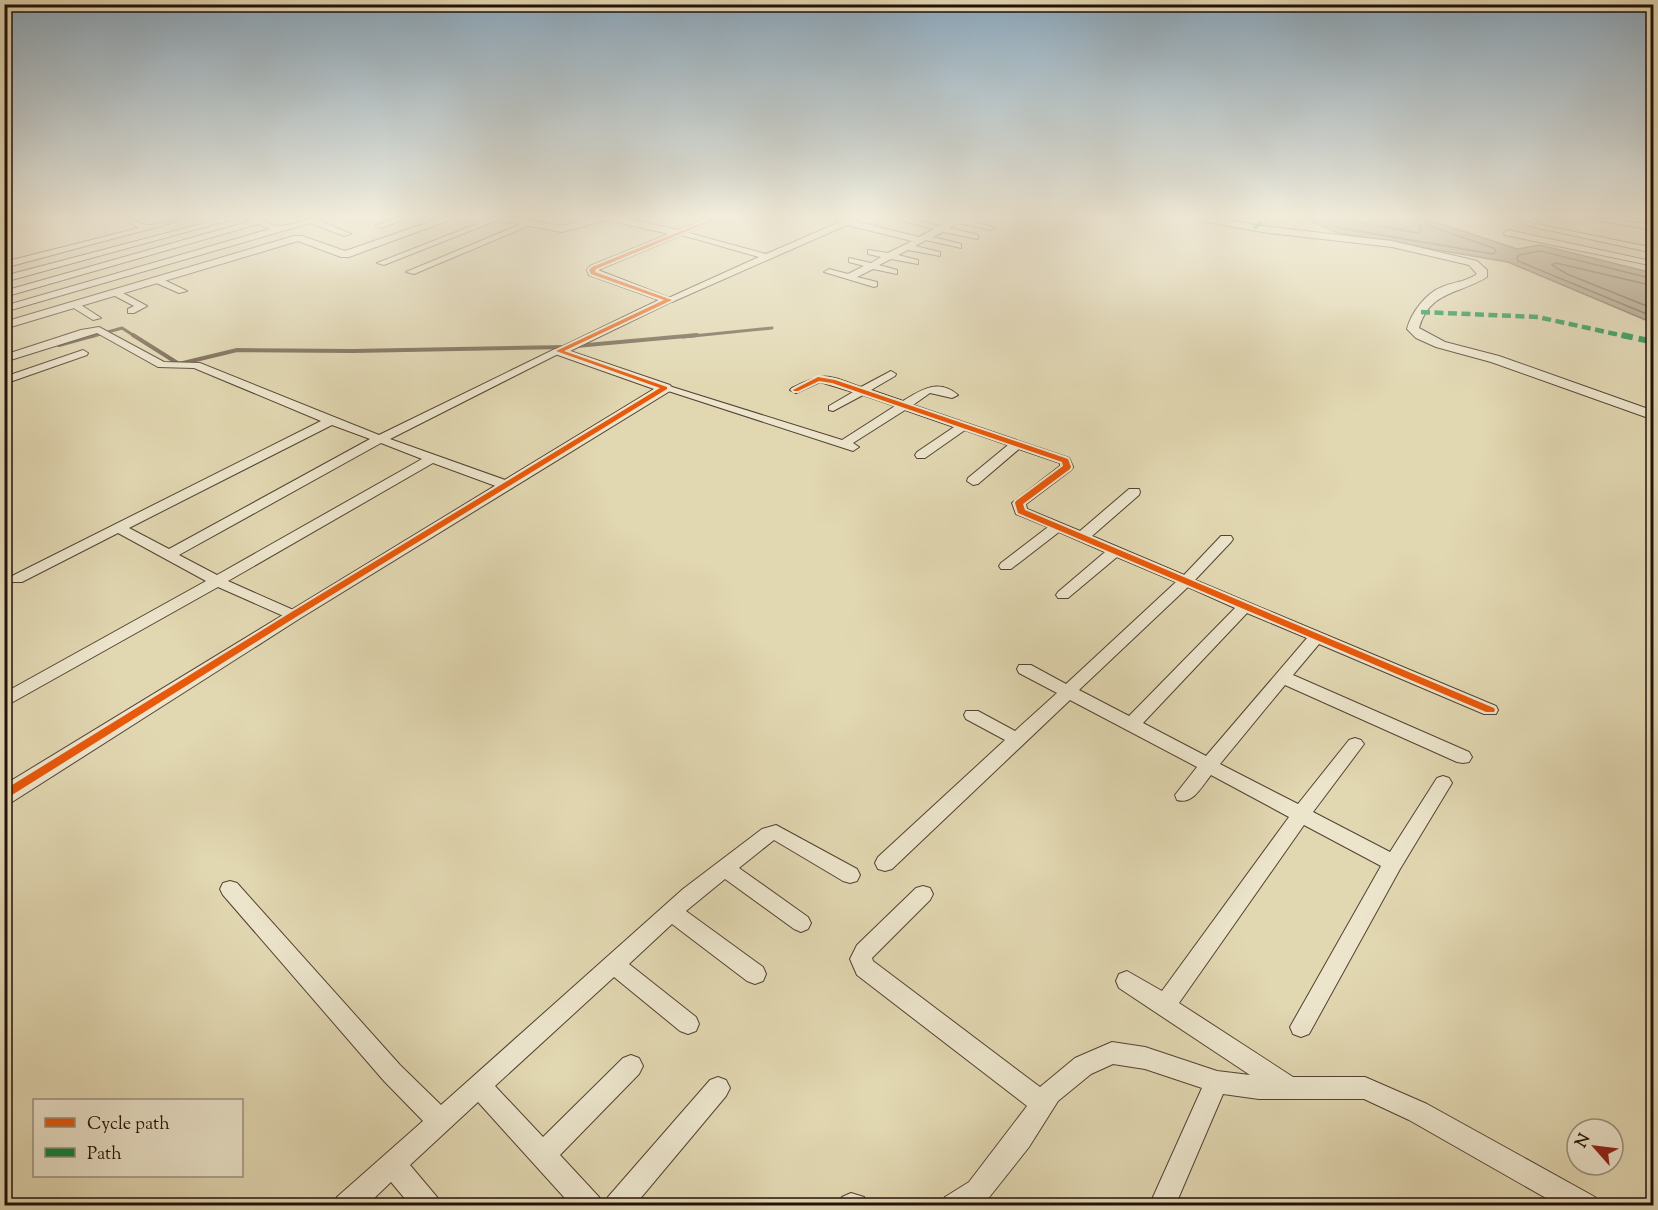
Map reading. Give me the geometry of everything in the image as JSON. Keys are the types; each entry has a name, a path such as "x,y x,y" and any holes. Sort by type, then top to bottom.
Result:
{"street":[{"path":"4,279 21,274"},
{"path":"4,294 73,274"},
{"path":"4,309 122,274"},
{"path":"4,326 176,274"},
{"path":"603,274 669,300"},
{"path":"169,555 380,439 559,351 727,274"},
{"path":"839,274 874,284"},
{"path":"850,277 855,274"},
{"path":"1483,274 1467,285 1446,289 1435,296 1413,321 1413,328 1433,341 1492,358 1653,416"},
{"path":"157,280 182,291"},
{"path":"116,293 142,306 131,311"},
{"path":"75,305 96,318"},
{"path":"4,358 85,332 99,330 162,365 196,365 332,421 506,485"},
{"path":"559,351 665,388 848,445 904,405 932,389 952,395"},
{"path":"4,381 83,353"},
{"path":"833,408 891,374"},
{"path":"796,390 818,379 833,381 1068,464 1064,470 1019,503 1021,511 1490,710"},
{"path":"4,796 293,615 665,388"},
{"path":"17,579 332,421"},
{"path":"921,455 962,427"},
{"path":"973,481 1016,445"},
{"path":"4,701 432,458"},
{"path":"1082,537 1134,492"},
{"path":"1006,566 1057,526"},
{"path":"118,528 217,581 293,615"},
{"path":"885,863 1186,581 1226,539"},
{"path":"1064,595 1115,551"},
{"path":"1131,725 1245,606"},
{"path":"1184,795 1317,636"},
{"path":"1025,669 1393,863"},
{"path":"1282,677 1463,757"},
{"path":"972,715 1017,740"},
{"path":"1164,1006 1301,814 1355,744"},
{"path":"1301,1028 1393,863 1443,783"},
{"path":"346,1206 671,912 769,834 776,832 850,875"},
{"path":"725,869 801,923"},
{"path":"230,889 400,1081 441,1120"},
{"path":"923,894 864,952 861,959 866,968 1043,1103"},
{"path":"671,912 755,974"},
{"path":"613,964 688,1024"},
{"path":"1127,981 1291,1088"},
{"path":"954,1206 978,1191 1020,1138 1050,1093 1083,1066 1112,1053 1145,1058 1217,1082 1259,1088 1365,1088 1418,1112 1586,1206"},
{"path":"543,1155 631,1066"},
{"path":"1162,1206 1217,1082"},
{"path":"478,1086 590,1206"},
{"path":"617,1206 718,1088"},
{"path":"392,1164 428,1206"}],"water":[{"path":"1538,274 1653,274 1653,323"}],"waterway":[{"path":"90,337 122,328 136,337"},
{"path":"683,337 772,328"},
{"path":"59,345 95,335"},
{"path":"133,335 179,364 237,350 353,351 567,347"},
{"path":"576,346 697,335"}],"marked path":[{"path":"1421,312 1538,317 1654,342"}],"cycle path":[{"path":"4,796 293,615 665,388 559,351 669,300 597,274"},
{"path":"796,390 818,379 833,381 1065,461 1067,467 1019,503 1021,511 1490,710"}]}
